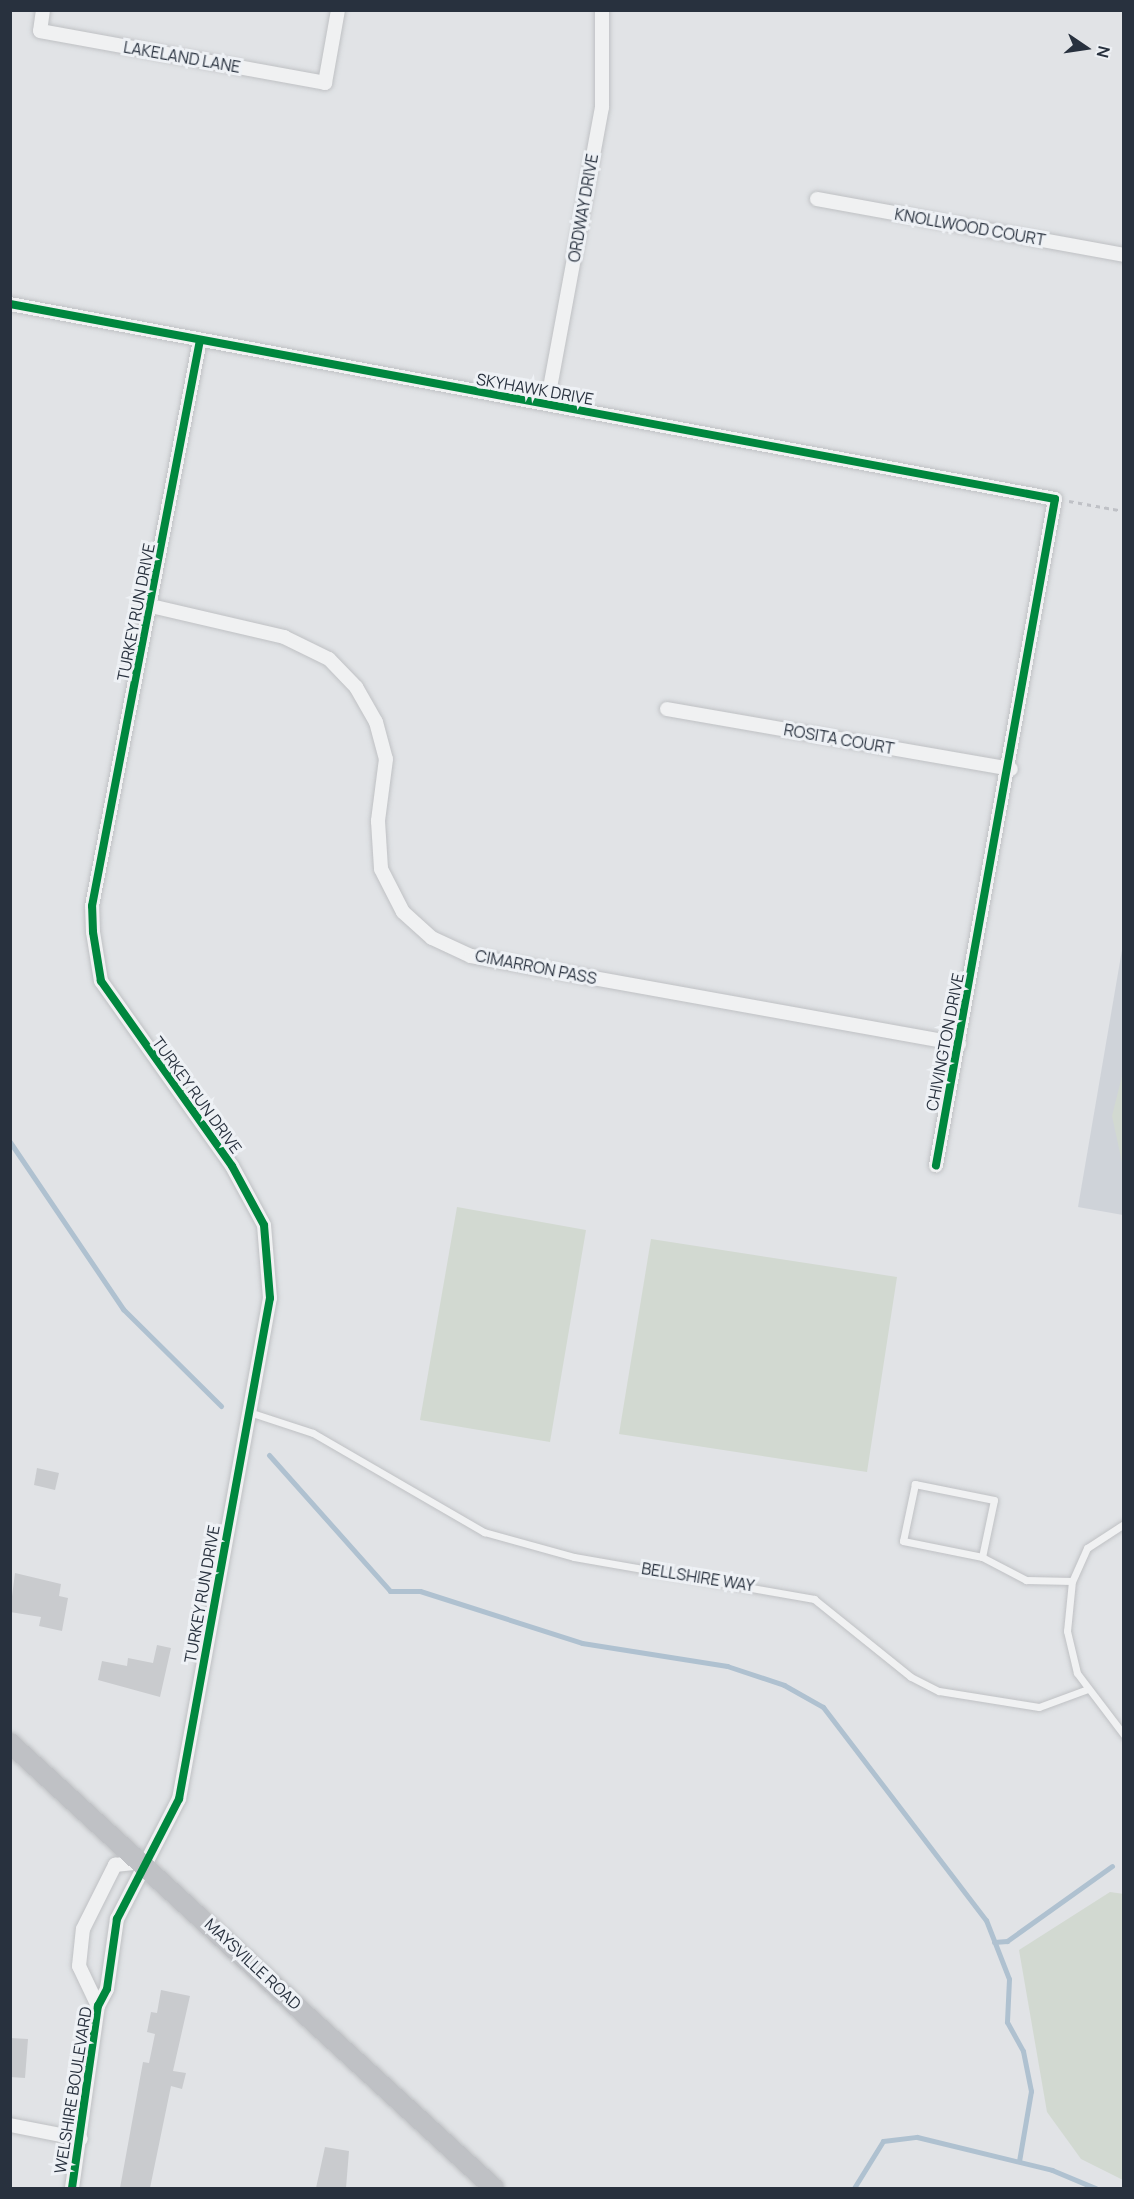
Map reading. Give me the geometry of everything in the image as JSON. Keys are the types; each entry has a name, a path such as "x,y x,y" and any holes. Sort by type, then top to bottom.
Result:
{"main road":[{"name":"MAYSVILLE ROAD","path":"10,1743 143,1862 494,2188"}],"street":[{"name":"LAKELAND LANE","path":"44,10 40,31 325,83 338,10"},
{"name":"ORDWAY DRIVE","path":"547,404 602,107 602,10"},
{"name":"KNOLLWOOD COURT","path":"817,199 1124,255"},
{"name":"SKYHAWK DRIVE","path":"10,304 1055,499"},
{"name":"TURKEY RUN DRIVE","path":"143,1862 165,1832 179,1799 270,1298 264,1225 232,1166 112,1000 95,961 92,906 201,340"},
{"name":"CHIVINGTON DRIVE","path":"936,1165 1011,769 1055,499"},
{"name":"CIMARRON PASS","path":"151,606 284,637 329,659 356,687 375,722 386,759 378,821 381,869 403,912 432,939 471,956 959,1044"},
{"name":"ROSITA COURT","path":"667,710 1011,769"},
{"name":"WELSHIRE BOULEVARD","path":"72,2188 81,2139 98,2006 107,1989 117,1919 139,1886 143,1862 115,1865 83,1929 79,1966 98,2006"},
{"path":"10,2126 81,2139"}],"lane":[{"name":"BELLSHIRE WAY","path":"248,1412 313,1433 484,1532 574,1557 814,1599 911,1677 939,1690 1039,1707 1088,1689"},
{"path":"982,1557 994,1500 915,1484 903,1541 982,1557 1026,1581 1072,1581"},
{"path":"1124,1524 1087,1548 1072,1581 1067,1631 1077,1673 1124,1735"}],"path":[{"path":"1055,499 1124,511"}],"shaded area":[{"path":"1123,944 1123,1215 1078,1207"},
{"path":"1123,1072 1123,1167 1112,1116"},
{"path":"457,1207 586,1230 550,1442 420,1420"},
{"path":"651,1239 897,1277 867,1472 619,1434"},
{"path":"1110,1892 1124,1894 1123,2180 1081,2159 1047,2112 1019,1950"}],"building":[{"path":"37,1468 59,1473 55,1490 34,1485"},
{"path":"15,1573 61,1584 59,1596 68,1598 62,1631 39,1626 41,1617 10,1612"},
{"path":"157,1645 171,1648 160,1697 98,1680 102,1661 127,1666 128,1658 153,1663"},
{"path":"161,1990 190,1996 173,2071 186,2073 182,2089 171,2086 150,2188 120,2188 143,2062 149,2063 155,2034 147,2032 151,2012 157,2013"},
{"path":"10,2038 28,2039 25,2078 10,2077"},
{"path":"325,2147 349,2151 346,2188 316,2188"}],"waterway":[{"path":"10,1142 123,1309 221,1406"},
{"path":"269,1455 390,1591 420,1591 582,1643 727,1666 784,1685 823,1707 986,1920 1009,1979 1007,2022 1023,2051 1031,2091 1019,2161"},
{"path":"994,1942 1007,1941 1112,1866"},
{"path":"854,2188 883,2141 917,2137 1052,2170 1095,2188"}],"cycle path":[{"path":"10,304 1055,499 936,1165"},
{"path":"72,2188 98,2006 107,1989 117,1919 179,1799 270,1298 264,1225 232,1166 101,981 93,932 92,906 200,340"}]}
